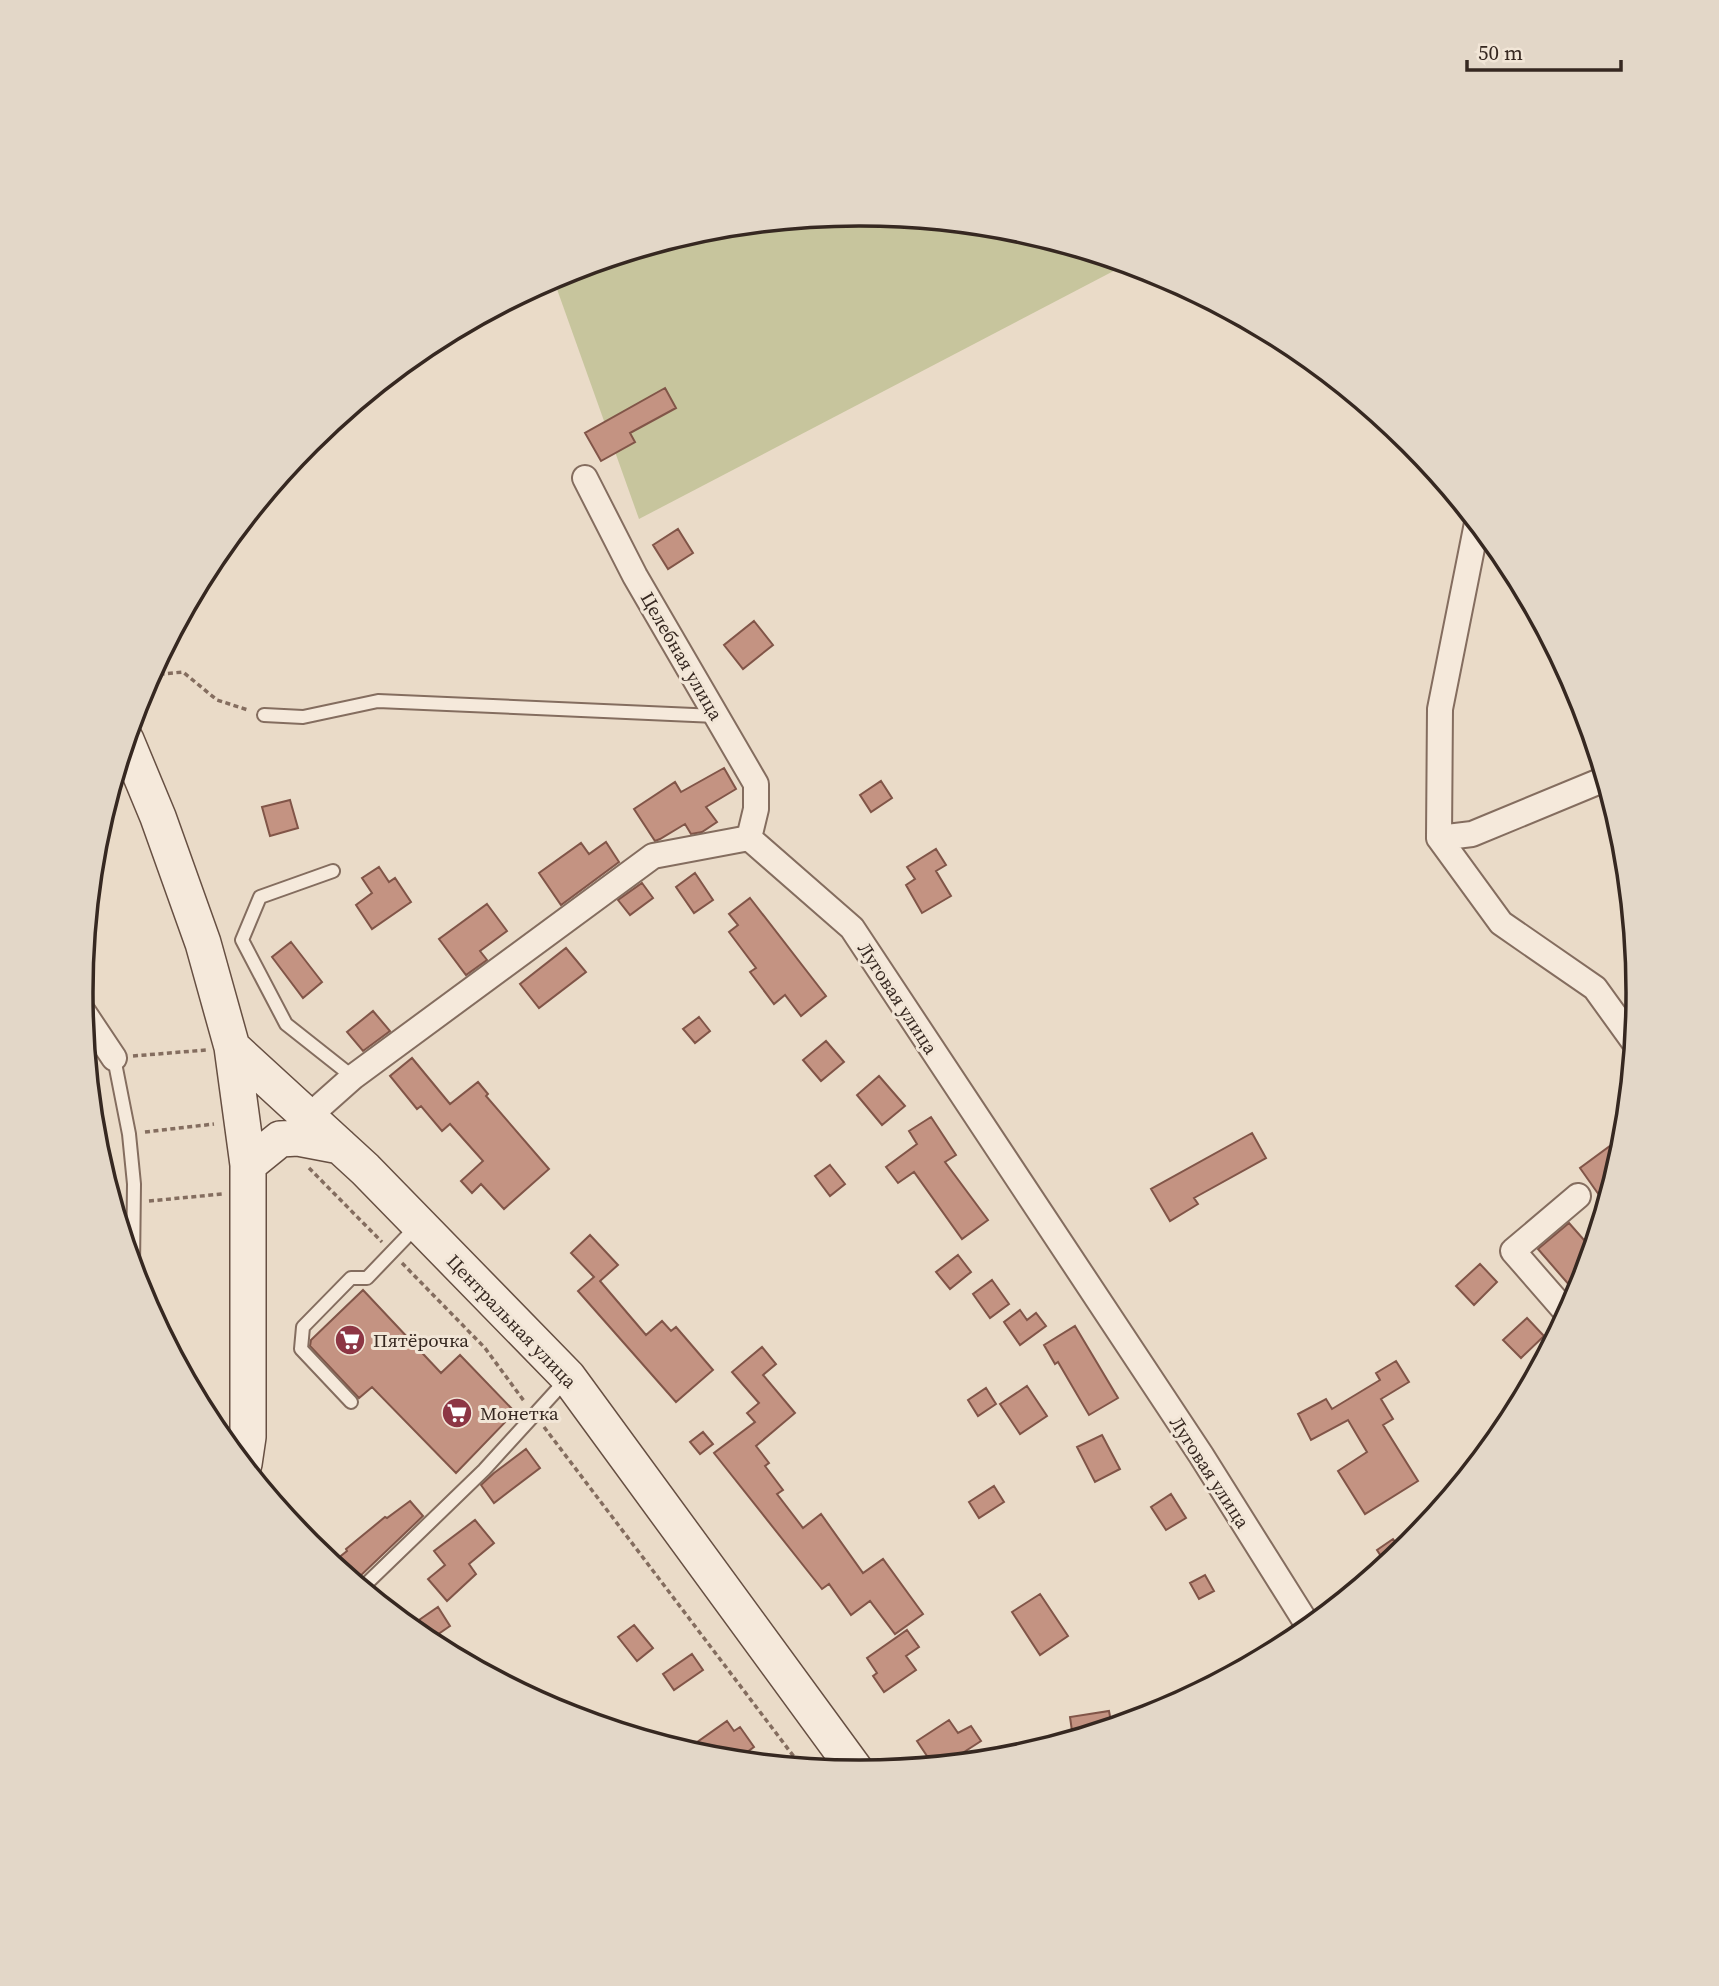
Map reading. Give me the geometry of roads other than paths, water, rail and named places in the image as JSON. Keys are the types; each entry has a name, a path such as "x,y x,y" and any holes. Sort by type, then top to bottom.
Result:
{"main road":[{"path":"131,753 158,817 194,918 232,1047 244,1121 248,1178 248,1437 246,1453"},
{"name":"Центральная улица","path":"232,1047 340,1146 568,1377 848,1760"},
{"path":"248,1178 280,1139 298,1138 340,1146"}],"street":[{"name":"Целебная улица","path":"585,478 635,576 756,784 756,809 749,838"},
{"path":"1475,535 1440,709 1439,838 1501,923 1595,988 1625,1030"},
{"path":"1439,838 1472,834 1596,783"},
{"path":"308,1117 353,1077 653,856 749,838"},
{"name":"Луговая улица","path":"749,838 852,928 1185,1432 1302,1618"},
{"path":"94,1028 114,1058"},
{"path":"1560,1304 1513,1251 1578,1196"}],"lane":[{"path":"264,715 303,717 378,701 717,716"},
{"path":"333,871 260,897 242,940 286,1024 353,1077"},
{"path":"114,1058 129,1134 134,1203 133,1239"},
{"path":"351,1402 301,1349 303,1327 351,1278 367,1278 419,1224"},
{"path":"369,1581 443,1512 568,1377"}],"place":[{"name":"Пятёрочка","path":"350,1340"},
{"name":"Монетка","path":"457,1413"}]}
